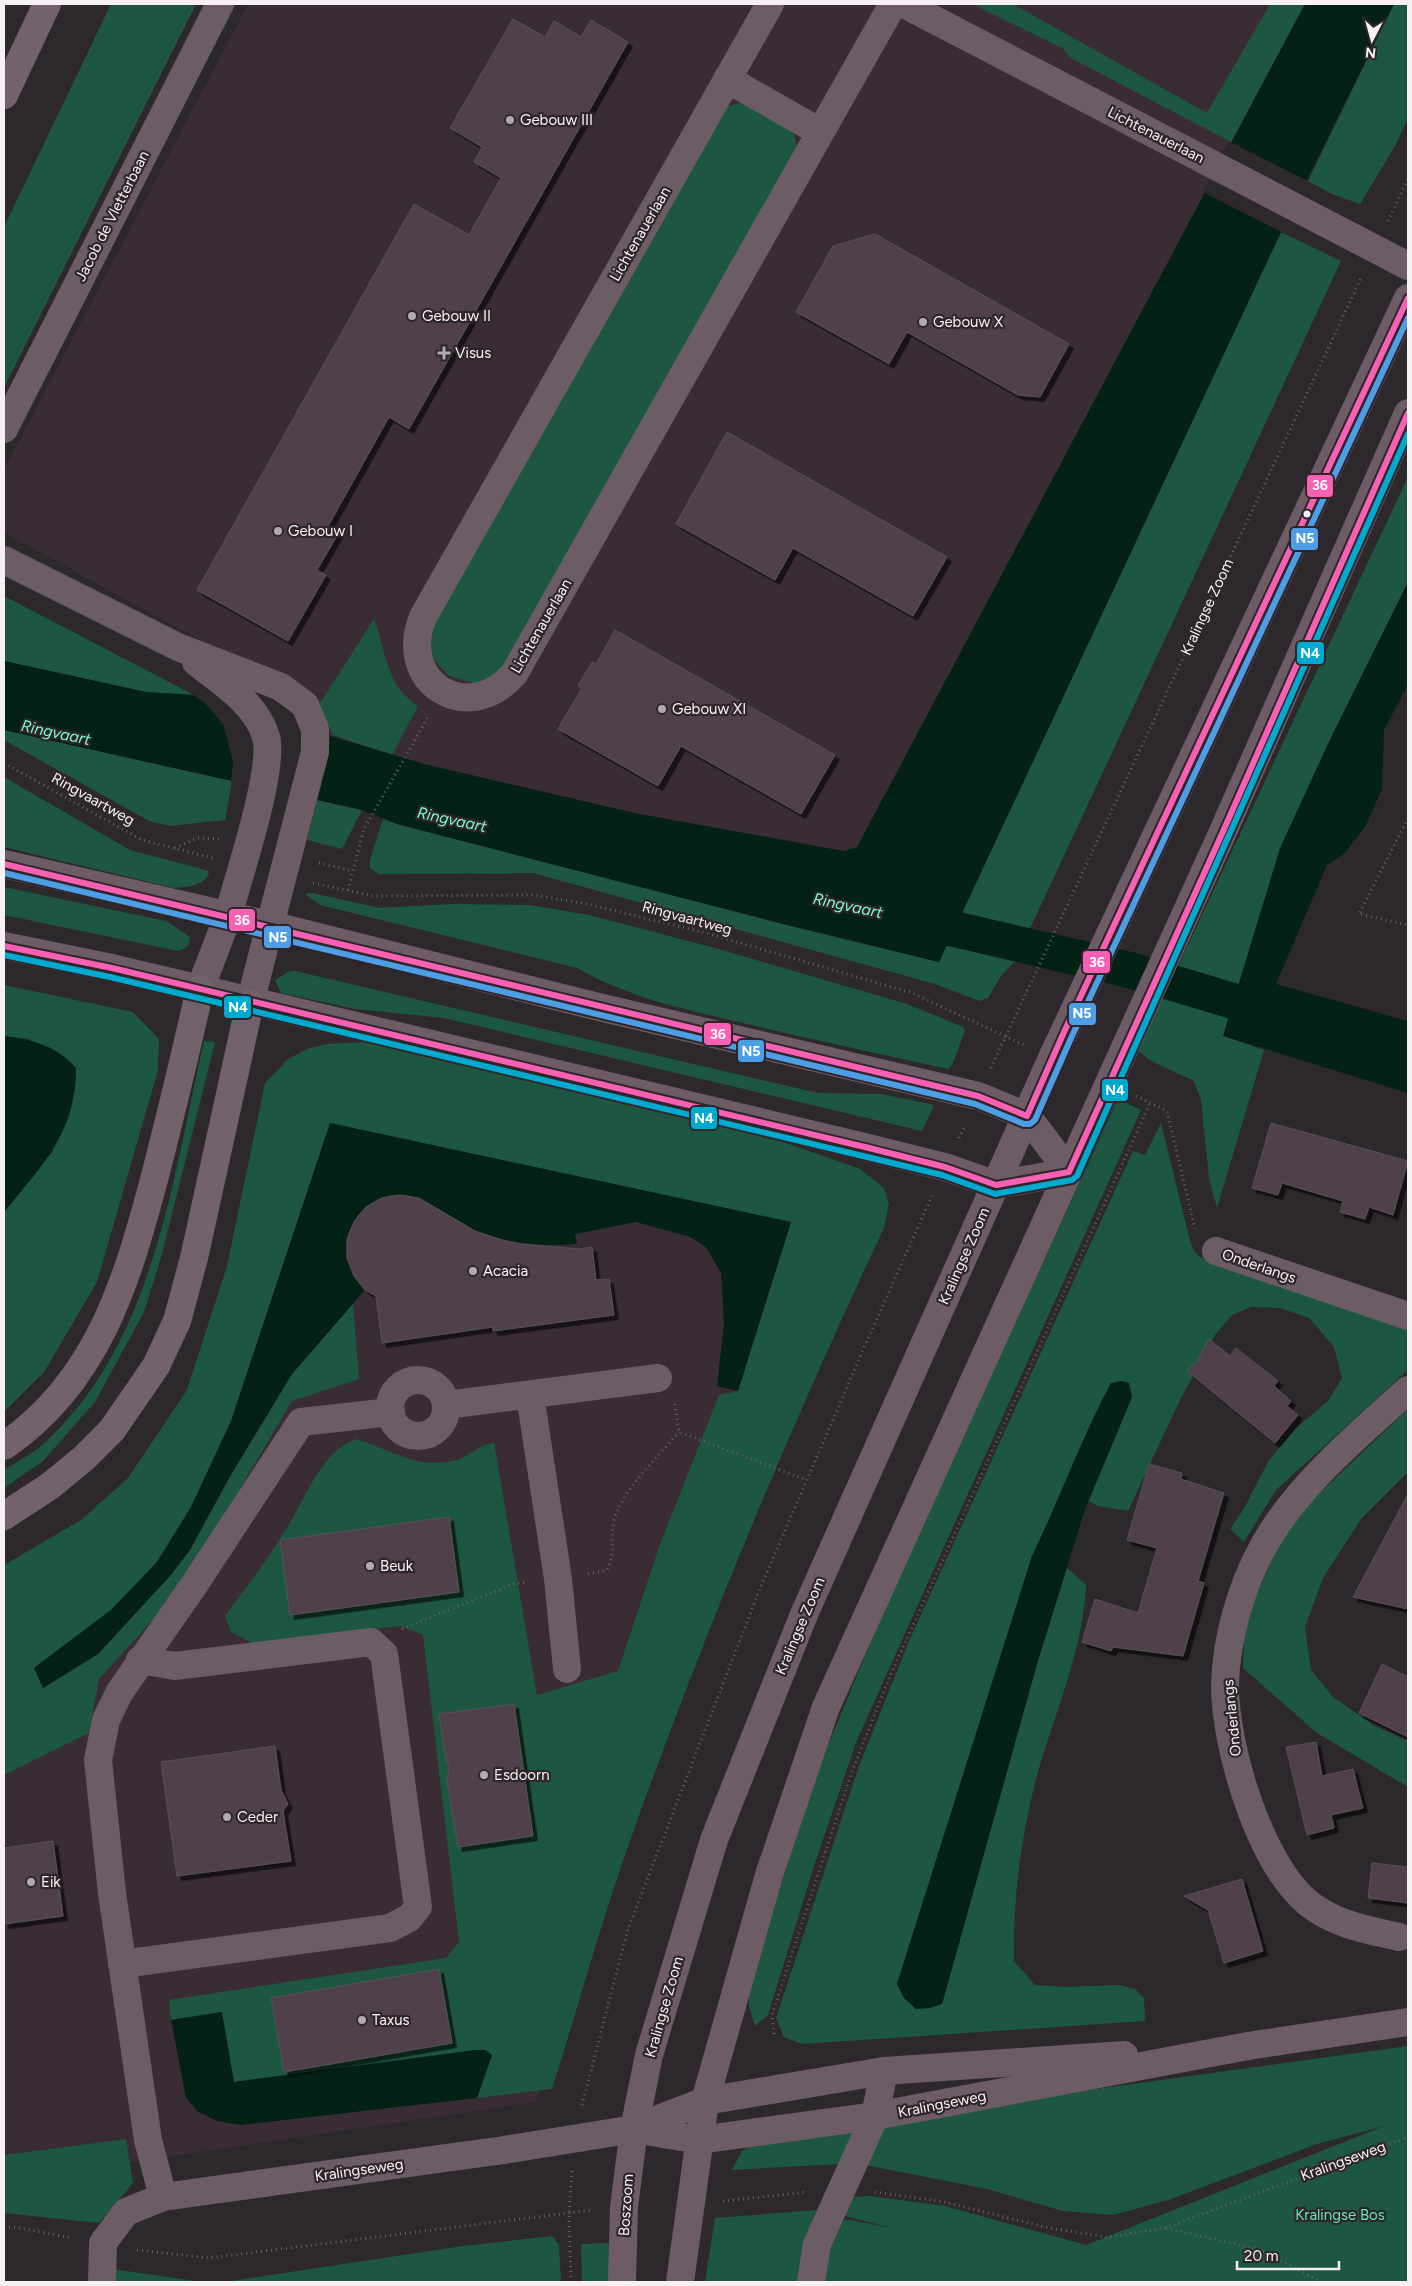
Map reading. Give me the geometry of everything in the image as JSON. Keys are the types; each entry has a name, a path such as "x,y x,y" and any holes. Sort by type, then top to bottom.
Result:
{"highway":[{"path":"4,95 47,4"},
{"path":"4,1446 29,1429 53,1404 79,1371 110,1319 131,1262 149,1198 200,989"},
{"path":"4,1516 50,1486 84,1458 112,1430 156,1366 177,1321 194,1258 250,1003"}],"main road":[{"name":"Kralingse Zoom","path":"634,2129 649,2055 714,1840 805,1612 1064,1032 1408,298"},
{"path":"680,2282 698,2140 705,2101 769,1875 826,1707 1221,836 1408,413"},
{"path":"4,864 270,924 603,1008 978,1096 1027,1116 1069,1172"},
{"path":"200,989 228,916"},
{"path":"250,1003 270,924"},
{"path":"4,946 200,989 250,1003 856,1145 945,1167 996,1185 1069,1172"},
{"name":"Kralingseweg","path":"634,2129 698,2140 875,2116 1248,2046 1408,2022"},
{"name":"Kralingseweg","path":"634,2129 705,2101 884,2071 1248,2046"},
{"name":"Boszoom","path":"622,2282 624,2207 634,2129"}],"street":[{"name":"Jacob de Vletterbaan","path":"4,429 220,4"},
{"name":"Lichtenauerlaan","path":"770,4 423,617 418,630 418,658 427,677 442,691 457,696 473,698 489,694 503,686 514,674 893,4"},
{"name":"Lichtenauerlaan","path":"904,4 1408,266"},
{"path":"727,79 820,132"},
{"path":"4,560 178,647 281,686 305,704 315,729 315,752 270,924"},
{"path":"178,647 244,701 266,737 266,767 228,916"},
{"name":"Onderlangs","path":"1216,1251 1408,1316"},
{"path":"446,1405 658,1378"},
{"path":"415,1381 426,1382 436,1386 446,1405 445,1416 440,1425 432,1432 422,1436 411,1435 401,1430 394,1422 390,1412 391,1401 396,1391 404,1384 415,1381"},
{"name":"Onderlangs","path":"1399,1937 1342,1924 1308,1902 1279,1869 1259,1830 1243,1786 1232,1743 1225,1685 1235,1611 1262,1548 1292,1502 1408,1390"},
{"path":"530,1395 558,1579 567,1669"},
{"path":"163,2197 148,2140 112,1893 98,1760 106,1720 119,1693 140,1660 194,1586 301,1422 390,1412"},
{"path":"122,1964 390,1928 409,1918 418,1906 384,1654 370,1642 175,1666 140,1660"},
{"path":"811,2282 817,2244 875,2116 884,2071"},
{"name":"Kralingseweg","path":"103,2243 126,2212 163,2197 634,2129"},
{"path":"102,2282 103,2243"}],"path":[{"name":"Kralingse Zoom","path":"1006,1036 1408,179"},
{"name":"Ringvaartweg","path":"420,732 364,829 348,890 373,896 513,895 568,900 706,933 912,993 1006,1036"},
{"name":"Ringvaartweg","path":"4,763 142,840 173,849"},
{"path":"1408,818 1359,914 1408,925"},
{"name":"Onderlangs","path":"774,2034 772,2015 851,1774 890,1676 1150,1103 1168,1111 1197,1235 1216,1251"},
{"path":"571,2282 569,2214 576,2138 583,2100 628,1929 759,1591 924,1215"},
{"path":"685,1433 807,1480"},
{"name":"Kralingseweg","path":"1321,2282 1262,2250 1165,2228 1408,2137"},
{"path":"4,2228 15,2228 160,2254 208,2258 569,2214"}],"shaded area":[{"path":"248,4 1339,4 868,881 329,753 294,692 5,533 4,470"},
{"path":"314,1085 844,1229 535,2102 4,2181 4,1665 178,1493"}],"green space":[{"path":"111,4 196,4 4,388 4,227"},
{"path":"972,4 1013,4 1207,113 1270,4 1305,4 1231,142 1069,57 1064,49"},
{"path":"1394,4 1408,4 1408,118 1395,146 1360,204 1332,194 1308,181"},
{"path":"749,101 792,126 798,153 504,672 477,684 449,676 431,657 430,628 724,107"},
{"path":"1281,232 1341,261 1015,961 1001,976 988,998 979,1001 935,984 533,873 379,874 370,868 370,860 383,819 779,923 939,962"},
{"path":"1408,477 1408,582 1327,746 1258,920 1224,1036 1264,1050 1217,1208 1209,1179 1201,1100 1194,1081 1153,1062 1138,1051"},
{"path":"4,596 194,695 146,692 4,661"},
{"path":"374,619 393,678 407,698 418,706 392,755 333,735 319,705"},
{"path":"4,730 232,781 225,820 170,826 149,821 4,740"},
{"path":"4,777 130,850 209,871 208,876 196,885 174,888 4,847"},
{"path":"317,800 362,810 342,849 307,840"},
{"path":"4,887 166,921 190,937 189,943 185,948 178,951 4,915"},
{"path":"312,893 380,908 453,904 529,905 589,915 715,948 907,1004 963,1027 965,1031 952,1065 948,1069 794,1035 658,1002 617,987 577,968 320,905 305,894"},
{"path":"295,971 818,1093 882,1094 934,1105 922,1131 444,1018 355,1009 281,993 275,980 288,972"},
{"path":"4,985 133,1012 159,1039 158,1070 97,1282 44,1372 4,1412 4,1212 53,1151 30,1039 4,1036"},
{"path":"204,1041 215,1042 161,1258 144,1312 95,1402 43,1461 4,1488 4,1470 42,1445 80,1405 110,1359 134,1310 153,1258 168,1204"},
{"path":"389,1041 738,1126 860,1169 884,1188 889,1204 884,1228 784,1449 722,1598 664,1748 613,1890 552,2089 477,2098 492,2055 485,2050 233,2082 222,2012 171,2020 169,2000 446,1958 459,1942 423,1635 401,1626 252,1643 231,1632 225,1616 278,1542 323,1466 344,1445 356,1439 403,1457 439,1463 464,1457 483,1446 494,1443 537,1695 618,1671 659,1547 719,1395 738,1391 791,1222 330,1123 231,1421 191,1507 157,1562 111,1610 34,1668 43,1688 98,1654 190,1550 230,1477 292,1374 353,1303 359,1379 292,1401 200,1556 158,1614 99,1679 89,1733 4,1775 4,1565 81,1520 128,1478 187,1390 227,1266 265,1083 288,1059 307,1049 326,1044"},
{"path":"1118,1099 1141,1110 857,1740 814,1866 768,2015 755,2026 749,2006 749,1985 814,1779 887,1603"},
{"path":"1161,1123 1190,1241 1194,1251 1200,1257 1408,1330 1408,1370 1276,1490 1244,1542 1230,1529 1243,1510 1269,1460 1296,1428 1328,1401 1342,1378 1334,1347 1309,1318 1280,1308 1251,1307 1232,1315 1215,1335 1179,1402 1128,1511 1098,1506 1088,1501 1132,1397 1111,1383 1032,1556 897,1984 942,2004 1037,1664 1067,1568 1086,1585 1084,1611 1073,1662 1041,1762 1029,1809 1016,1895 1014,1961 1035,1985 1067,1987 1119,1985 1135,1989 1144,1998 1145,2021 802,2044 784,2037 776,2018 859,1766 909,1641 1133,1151 1145,1155"},
{"path":"1408,1409 1408,1472 1361,1519 1323,1578 1305,1627 1311,1670 1333,1697 1375,1726 1408,1741 1408,1787 1317,1733 1243,1668 1244,1638 1252,1606 1276,1550 1305,1507"},
{"name":"Kralingse Bos","path":"1408,2046 1408,2282 705,2282 715,2218 817,2210 811,2222 850,2220 891,2228 838,2214 847,2197 870,2196 945,2206 1086,2245 1384,2126 1317,2144 1171,2199 1114,2215 1063,2211 987,2189 865,2165 840,2164 732,2170 742,2151 775,2133"},
{"path":"126,2139 133,2183 99,2223 4,2213 4,2155"},
{"path":"552,2236 559,2245 561,2282 224,2282 463,2246"},
{"path":"611,2243 611,2282 582,2282 581,2244"},
{"path":"112,2269 203,2282 113,2282"}],"water":[{"name":"Ringvaart","path":"1305,4 1394,4 1281,232 939,962 779,923 397,824 362,810 4,730 4,661 146,692 194,695 424,764 635,813 844,851 857,847"},
{"path":"1408,582 1408,684 1384,730 1382,789 1366,825 1345,853 1327,865 1276,984 1408,1021 1408,1093 1223,1036 1280,848 1327,746"},
{"path":"4,1036 24,1039 52,1049 76,1068 75,1091 64,1129 44,1162 4,1212"},
{"path":"330,1123 791,1222 738,1391 717,1386 724,1324 721,1273 706,1247 690,1237 636,1222 575,1234 577,1244 529,1244 483,1234 416,1198 402,1195 388,1196 373,1202 355,1220 348,1235 347,1243 349,1265 365,1290 292,1374 230,1476 190,1550 171,1575 98,1654 43,1688 34,1668 111,1610 157,1562 191,1507 231,1421"},
{"path":"1121,1381 1129,1383 1132,1397 1084,1512 1037,1664 942,2004 930,2008 916,2009 904,1998 897,1984 1032,1556 1100,1404 1111,1383"},
{"path":"222,2012 234,2082 475,2050 485,2050 492,2055 477,2098 240,2125 217,2121 198,2112 186,2098 171,2020"}],"pier":[{"path":"1229,141 1310,182 1283,233 1203,192"},
{"path":"189,692 329,731 330,740 317,802 231,783 233,762 223,724 204,702"}],"building":[{"path":"513,19 545,37 554,21 581,37 591,20 628,42 409,429 389,417 327,528 338,534 317,570 326,575 288,641 197,590 414,204 469,235 501,178 474,162 482,147 450,128"},
{"name":"Gebouw X","path":"875,234 1069,344 1040,397 1018,395 907,332 889,364 796,312 833,246"},
{"path":"727,432 947,557 913,616 793,548 775,580 676,524"},
{"name":"Gebouw XI","path":"615,630 835,755 801,814 681,746 658,786 558,729 582,688 578,686 592,662 596,664"},
{"path":"1271,1123 1408,1161 1393,1215 1369,1207 1365,1219 1340,1212 1343,1201 1282,1183 1278,1195 1252,1188"},
{"name":"Acacia","path":"400,1195 419,1198 475,1231 502,1240 520,1244 580,1249 592,1247 596,1280 609,1279 614,1315 493,1331 493,1327 382,1343 376,1296 365,1290 354,1276 347,1258 347,1239 354,1222 366,1207 382,1198"},
{"path":"1209,1339 1230,1356 1236,1348 1278,1381 1274,1386 1291,1401 1287,1406 1298,1415 1275,1443 1187,1371 1198,1360"},
{"path":"1149,1464 1182,1473 1181,1479 1224,1493 1198,1581 1204,1583 1183,1656 1113,1647 1111,1651 1082,1642 1095,1599 1138,1613 1157,1548 1127,1540"},
{"path":"1408,1494 1408,1609 1353,1597"},
{"name":"Beuk","path":"449,1517 459,1592 290,1615 280,1540"},
{"path":"1382,1664 1408,1677 1408,1737 1359,1713"},
{"name":"Esdoorn","path":"514,1704 533,1836 458,1847 447,1781 449,1767 446,1760 439,1714"},
{"path":"1316,1742 1322,1776 1353,1769 1363,1808 1331,1815 1334,1828 1307,1835 1286,1747"},
{"name":"Ceder","path":"275,1746 281,1790 288,1804 283,1811 291,1861 177,1876 161,1762"},
{"name":"Eik","path":"53,1841 63,1916 4,1924 4,1848"},
{"path":"1372,1863 1408,1867 1408,1903 1368,1898"},
{"path":"1242,1879 1263,1951 1224,1963 1208,1910 1184,1896"},
{"name":"Taxus","path":"439,1969 452,2043 284,2072 271,1998"}],"waterway":[{"path":"907,918 1130,970 1283,1016"}],"transit line":[{"name":"36","path":"4,864 978,1096 1027,1116 1064,1032 1408,298"},
{"name":"N5","path":"4,873 975,1104 1024,1124 1030,1124 1035,1120 1072,1036 1408,318"},
{"name":"36","path":"4,946 112,968 865,1147 945,1167 996,1185 1069,1172 1221,836 1408,413"},
{"name":"N4","path":"4,955 110,977 942,1175 995,1194 1072,1180 1077,1176 1408,434"}],"place":[{"name":"Gebouw III","path":"510,120"},
{"name":"Gebouw II","path":"412,316"},
{"name":"Gebouw X","path":"923,322"},
{"name":"Visus","path":"444,353"},
{"name":"Gebouw I","path":"278,531"},
{"name":"Gebouw XI","path":"662,709"},
{"name":"Acacia","path":"473,1271"},
{"name":"Beuk","path":"370,1566"},
{"name":"Esdoorn","path":"484,1775"},
{"name":"Ceder","path":"227,1817"},
{"name":"Eik","path":"31,1882"},
{"name":"Taxus","path":"362,2020"}]}
